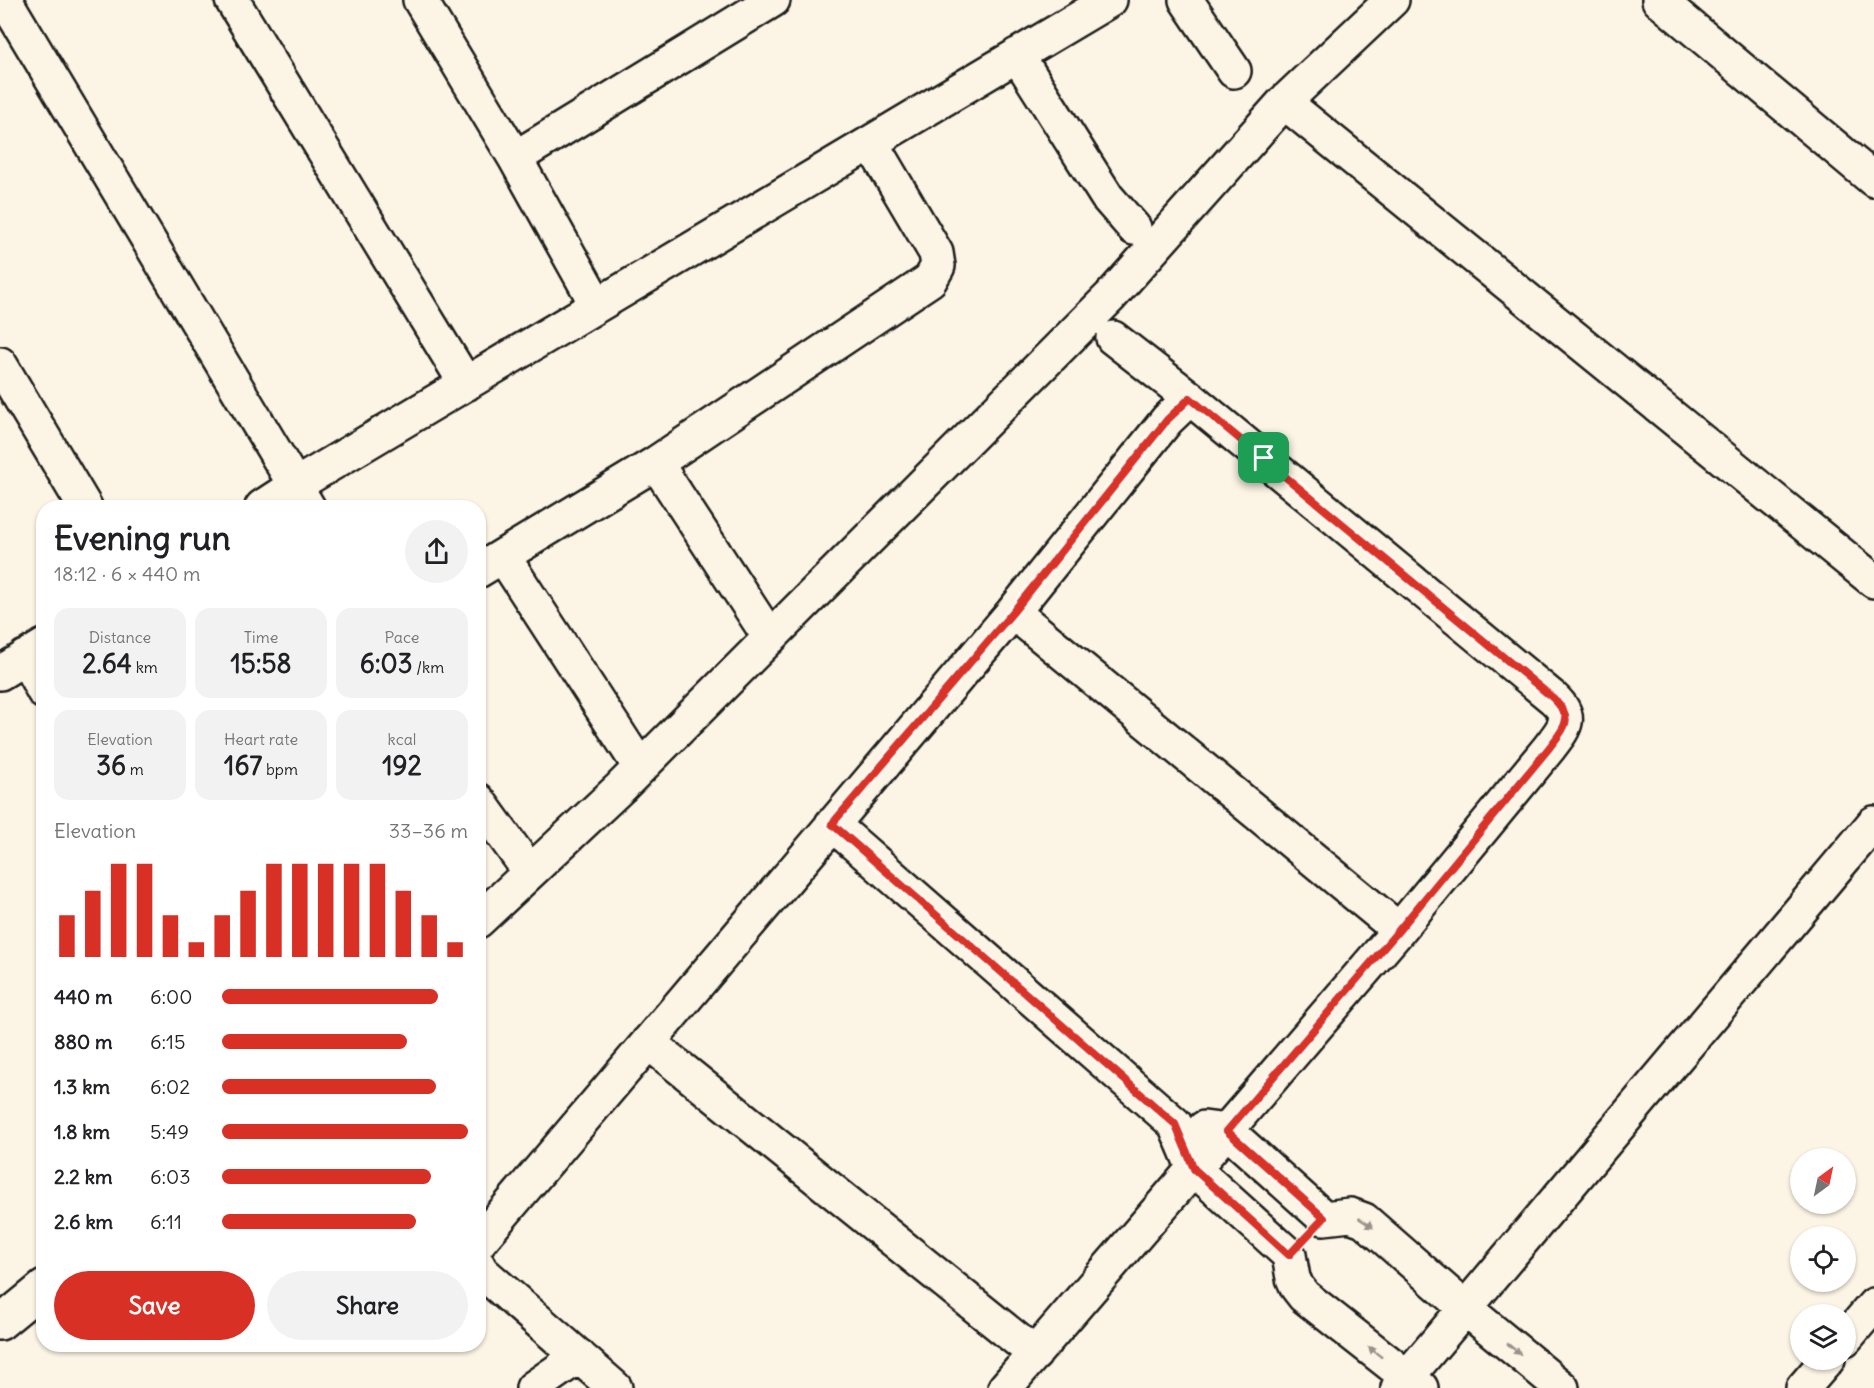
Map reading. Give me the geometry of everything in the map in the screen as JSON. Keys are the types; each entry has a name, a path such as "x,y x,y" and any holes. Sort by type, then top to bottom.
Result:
{"street":[{"path":"4,0 301,496 466,384 1110,0"},
{"path":"232,0 466,384"},
{"path":"515,158 773,0"},
{"path":"1186,0 1234,71"},
{"path":"486,913 640,768 1110,297 1284,102 1392,0"},
{"path":"1659,0 1874,180"},
{"path":"428,3 597,305"},
{"path":"1017,55 1107,197 1134,228"},
{"path":"1284,102 1874,581"},
{"path":"640,768 491,563 656,463 930,280 938,266 936,253 871,143"},
{"path":"1005,1388 1399,930 1562,731 1566,720 1566,712 1553,698 1190,398 1113,338"},
{"path":"0,364 81,500"},
{"path":"486,1234 1013,612 1167,420 1190,398"},
{"path":"656,463 770,638"},
{"path":"1013,612 1399,930"},
{"path":"23,658 36,679"},
{"path":"486,811 530,872"},
{"path":"832,824 1175,1124 1194,1169 1289,1255 1293,1278 1304,1296 1409,1384 1466,1309 1874,823"},
{"path":"648,1042 1035,1354"},
{"path":"1175,1124 1227,1131 1324,1218"},
{"path":"1289,1255 1324,1218 1350,1215 1364,1220 1466,1309 1562,1388"},
{"path":"486,1275 615,1388"},
{"path":"0,1323 36,1294"},
{"path":"533,1388 579,1356"},
{"path":"1803,1388 1819,1370"}],"route":[{"path":"1190,398 1264,458 1553,698 1566,712 1562,731 1549,748 1399,930 1227,1131 1324,1218 1289,1255 1194,1169 1175,1124 832,824 1013,612 1167,420 1190,398"}]}
